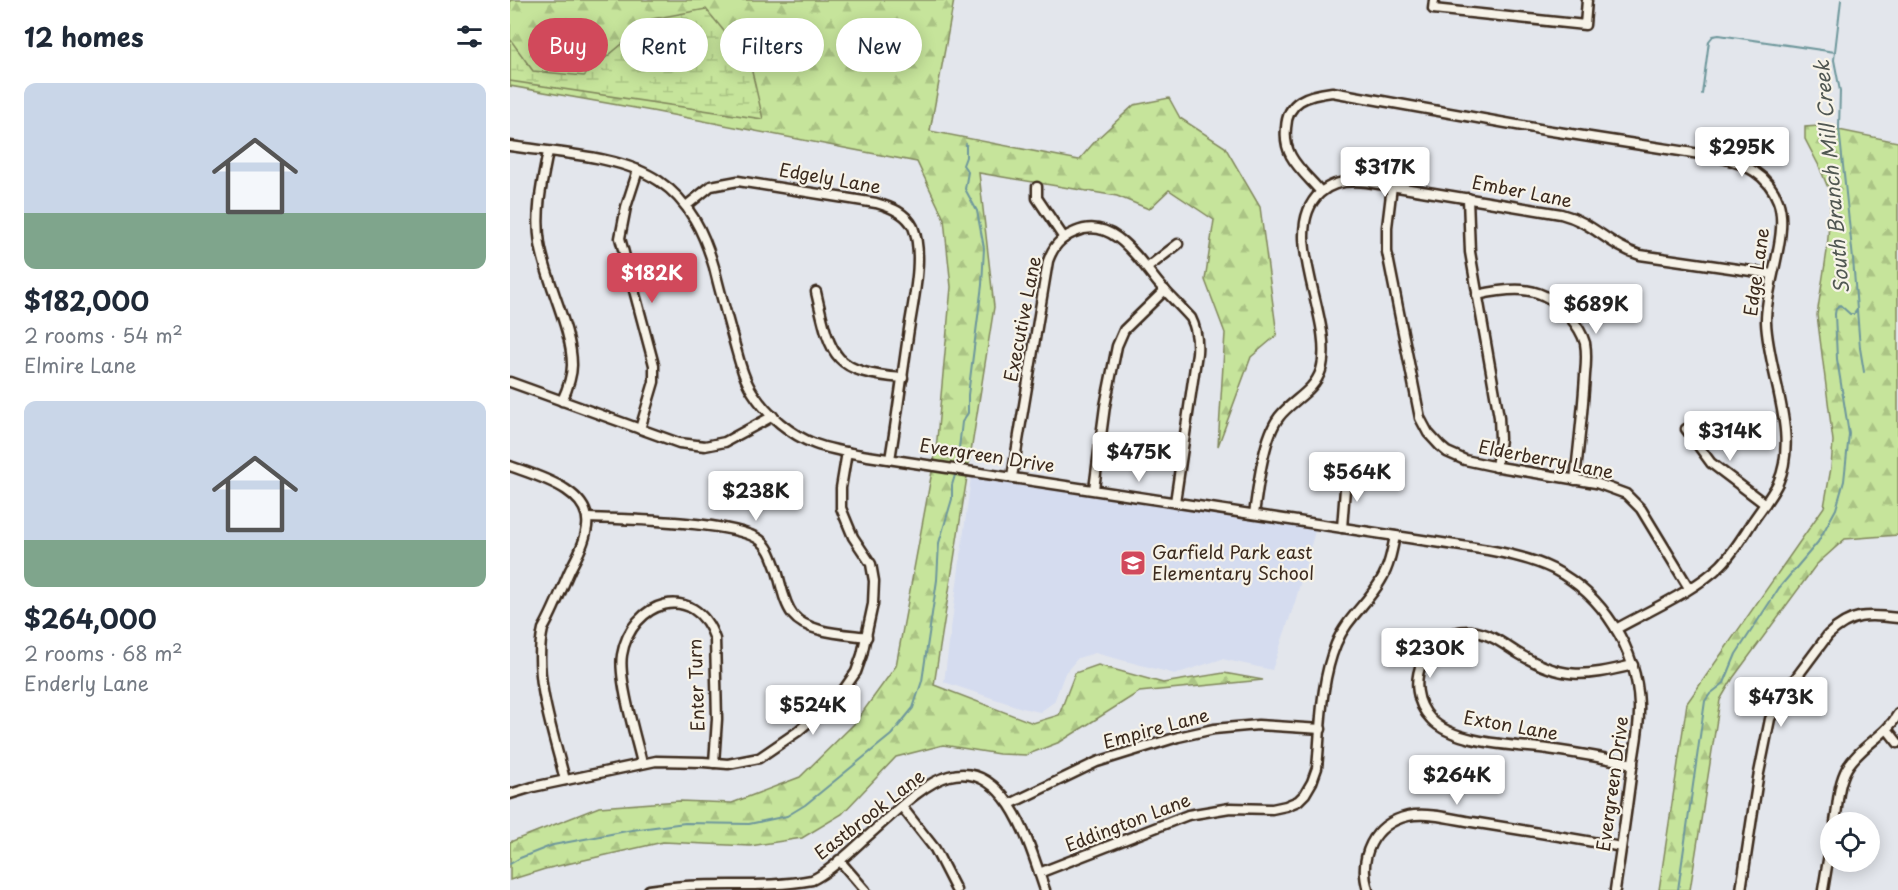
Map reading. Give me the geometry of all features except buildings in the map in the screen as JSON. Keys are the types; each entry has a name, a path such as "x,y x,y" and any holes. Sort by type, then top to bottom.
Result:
{"street":[{"path":"1434,0 1433,9 1585,25 1587,0"},
{"name":"Edge Lane","path":"1322,192 1289,154 1286,143 1286,125 1288,113 1306,97 1332,92 1593,138 1719,157 1757,171 1770,185 1779,203 1781,223 1766,307 1767,337 1785,436 1783,471 1765,504 1727,558 1712,574 1616,629"},
{"name":"Evergreen Drive","path":"510,146 614,162 638,170 660,182 686,206 695,218 706,242 747,383 753,394 773,416 802,438 828,448 847,452 1502,552 1542,564 1565,577 1587,594 1616,629 1633,665 1639,706 1638,734 1615,890"},
{"path":"548,152 541,190 538,232 571,356 571,376 562,401"},
{"path":"638,170 623,218 620,238 654,365 654,382 640,429"},
{"name":"Edgely Lane","path":"686,206 711,186 728,181 738,181 866,201 886,206 903,215 914,229 917,258 915,292 890,459"},
{"name":"Ember Lane","path":"1322,192 1329,186 1347,181 1468,198 1571,217 1589,225 1620,249 1640,255 1772,274"},
{"name":"Elderberry Lane","path":"1392,186 1387,227 1387,252 1419,418 1428,433 1447,452 1474,463 1606,486 1626,494 1634,500 1689,588"},
{"path":"1037,187 1037,198 1064,238"},
{"path":"1254,514 1266,449 1273,427 1286,409 1311,387 1322,368 1323,346 1305,248 1305,216 1314,199 1322,192"},
{"path":"1468,198 1468,232 1477,295 1498,406 1500,439 1496,467"},
{"name":"Executive Lane","path":"1012,477 1045,270 1057,243 1078,230 1095,229 1112,234 1126,245 1191,318 1197,334 1198,343 1175,502"},
{"path":"1147,268 1178,244"},
{"path":"1477,295 1512,289 1531,291 1557,304 1578,326 1585,344 1586,364 1575,480"},
{"path":"1094,489 1105,406 1117,346 1124,330 1165,290"},
{"path":"816,292 827,335 839,359 854,369 875,375 903,378"},
{"path":"510,382 679,443 705,446 717,444 735,438 773,416"},
{"path":"1686,429 1711,463 1765,504"},
{"path":"510,794 656,761 738,764 759,758 778,747 832,703 856,672 867,637 873,604 874,581 871,564 853,537 841,508 841,488 847,452"},
{"path":"510,466 571,492 579,499 588,518 582,546 543,629 539,652 546,701 565,780"},
{"path":"1342,528 1346,476"},
{"path":"588,518 699,525 750,534 765,544 770,552 789,608 800,622 825,631 867,637"},
{"name":"Eddington Lane","path":"1039,873 1188,815 1230,808 1272,809 1298,801 1312,782 1317,768 1329,665 1336,644 1347,624 1381,581 1395,536"},
{"name":"Enter Turn","path":"642,764 622,673 623,650 633,625 639,618 654,606 673,603 699,613 711,629 715,639 717,719 714,763"},
{"path":"1741,890 1762,755 1768,725 1775,709 1808,662 1836,627 1844,621 1864,615 1898,618"},
{"name":"Exton Lane","path":"1633,665 1584,675 1562,673 1537,665 1490,636 1468,631 1452,635 1437,644 1424,657 1417,681 1419,699 1426,714 1438,726 1446,730 1493,742 1633,764"},
{"path":"1836,812 1840,786 1848,766 1887,729 1898,714"},
{"name":"Empire Lane","path":"1010,804 1097,762 1178,737 1214,729 1258,725 1321,729"},
{"path":"1887,729 1898,743"},
{"name":"Eastbrook Lane","path":"649,890 683,886 777,889 815,879 928,787 948,776 960,774 970,775 989,783 998,789 1010,804 1045,890"},
{"path":"902,807 935,849 956,890"},
{"path":"1368,890 1364,875 1365,856 1373,839 1386,827 1409,816 1435,817 1504,827 1621,847"},
{"path":"839,860 865,890"},
{"path":"1823,890 1826,872"}],"shaded area":[{"name":"Garfield Park east Elementary School","path":"972,470 1317,524 1295,602 1272,670 1222,659 1175,674 1095,653 1078,658 1065,673 1054,702 1040,712 944,682"}],"green space":[{"path":"510,0 954,0 930,131 1079,160 1097,139 1134,105 1169,98 1180,118 1225,147 1260,207 1277,335 1251,357 1218,446 1225,333 1205,280 1214,220 1169,190 1149,209 1117,196 979,173 994,307 934,685 1033,723 1059,715 1075,673 1098,665 1163,683 1224,673 1263,680 1139,692 1060,742 1026,755 999,754 943,745 896,757 842,814 802,838 750,846 663,842 545,869 510,880 510,842 599,807 679,801 732,803 800,777 854,724 896,666 936,450 951,287 944,219 917,162 510,86"},
{"path":"706,9 720,26 720,72 752,72 763,119 510,81 510,39 528,64 528,72 584,76 589,72 608,72 608,56 620,46 620,72 708,72 708,18 657,18"},
{"path":"1819,126 1898,142 1898,535 1845,539 1816,565 1733,678 1720,700 1690,890 1659,890 1687,703 1824,507 1833,441 1817,315 1827,251 1831,195 1805,139 1805,127"}],"waterway":[{"name":"South Branch Mill Creek","path":"1841,0 1834,60 1840,91 1839,128 1864,372"},
{"path":"1702,94 1709,41 1713,36 1835,52"},
{"path":"957,466 962,422 968,413 984,248 977,211 965,189 968,172 963,165 966,157 966,144"},
{"name":"South Branch Mill Creek","path":"1678,890 1705,701 1724,683 1736,654 1779,588 1818,542 1836,509 1844,481 1849,434 1837,359 1835,314 1836,308 1840,305 1850,314 1856,311"},
{"path":"510,864 553,845 632,830 685,823 749,824 787,816 805,805 891,735 913,708 922,681 937,580 939,543 952,499 952,485 956,472"}],"place":[{"name":"Garfield Park east Elementary School","path":"1133,563"}]}
